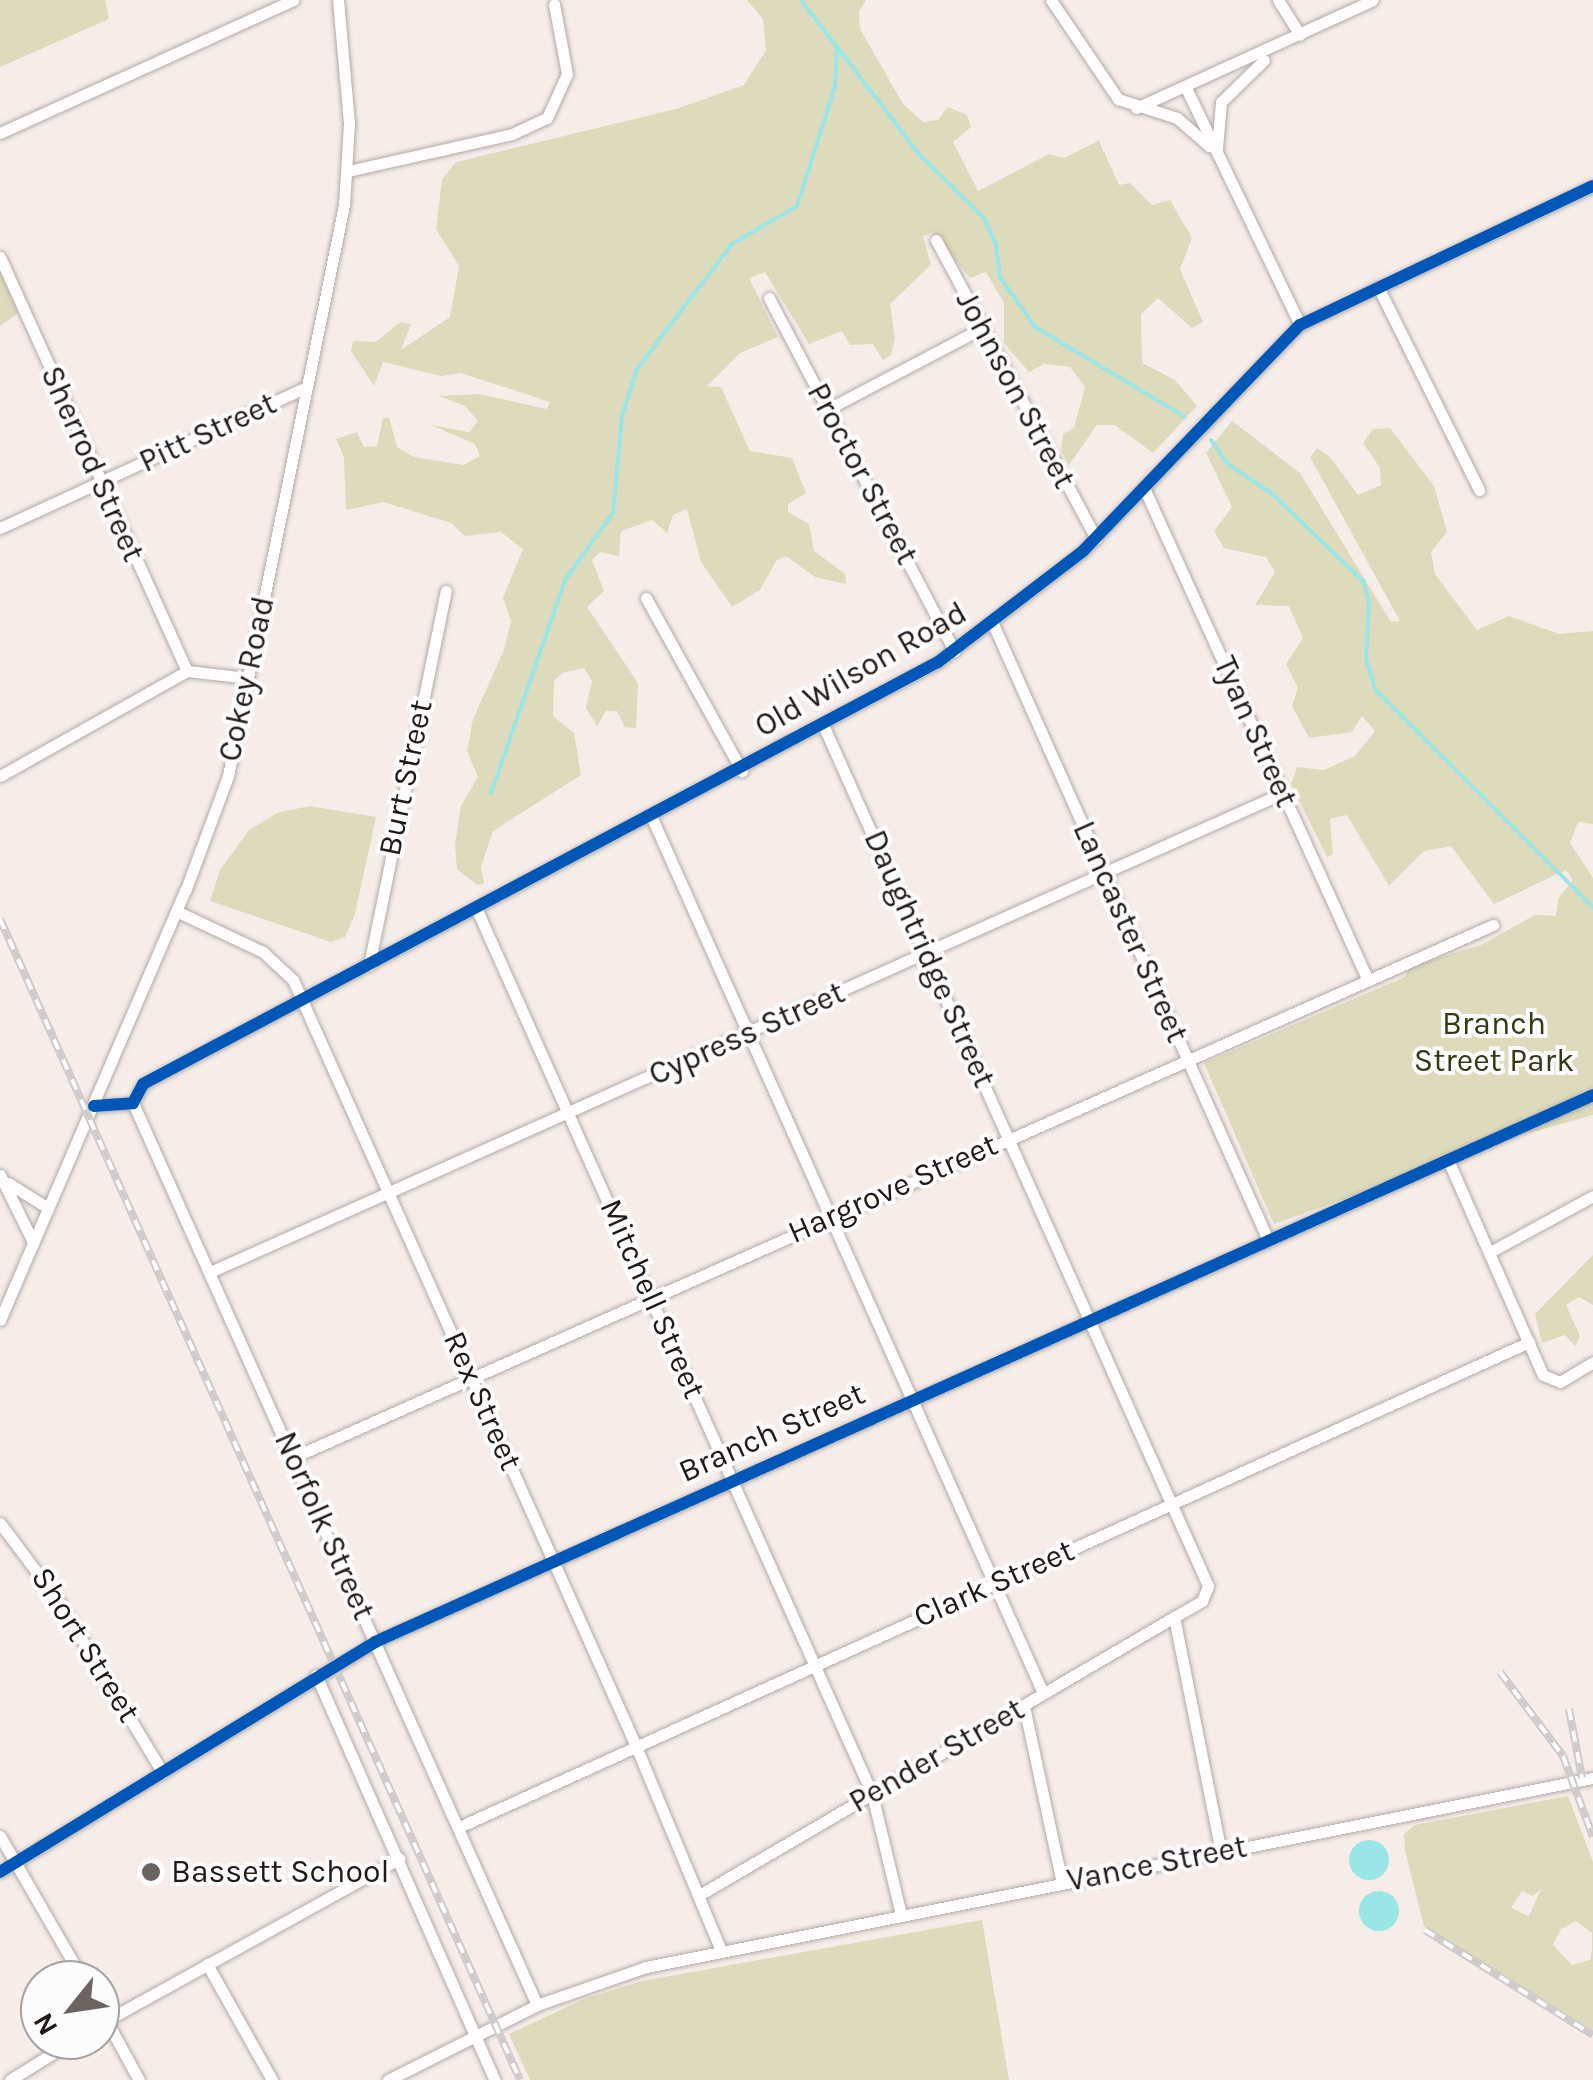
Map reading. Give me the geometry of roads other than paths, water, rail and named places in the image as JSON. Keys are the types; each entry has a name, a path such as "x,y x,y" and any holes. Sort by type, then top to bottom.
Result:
{"street":[{"path":"0,133 293,0"},
{"name":"Cokey Road","path":"0,1320 222,798 348,171 338,0"},
{"path":"1050,0 1118,100 1177,118 1218,157"},
{"path":"1278,0 1300,35"},
{"path":"1136,108 1187,90 1373,0"},
{"path":"348,171 512,134 547,118 568,74 554,4"},
{"path":"1218,157 1221,102 1278,48"},
{"path":"1187,90 1300,325"},
{"name":"Old Wilson Road","path":"133,1103 144,1084 742,771 954,650 993,624 1096,538 1300,325 1593,186"},
{"name":"Johnson Street","path":"936,240 1096,538"},
{"name":"Sherrod Street","path":"0,257 187,671"},
{"path":"1378,288 1479,490"},
{"name":"Proctor Street","path":"769,298 954,650"},
{"path":"828,410 982,328"},
{"name":"Pitt Street","path":"0,528 306,388"},
{"name":"Tyan Street","path":"1144,488 1366,976"},
{"name":"Burt Street","path":"368,965 446,591"},
{"path":"646,598 742,771"},
{"name":"Lancaster Street","path":"993,624 1268,1240"},
{"path":"0,776 187,671 248,678"},
{"name":"Daughtridge Street","path":"824,727 1208,1586 1202,1600 1174,1618"},
{"name":"Cypress Street","path":"210,1272 1283,793"},
{"path":"652,818 1043,1694"},
{"name":"Mitchell Street","path":"478,910 872,1794 901,1915"},
{"name":"Rex Street","path":"176,911 274,959 304,1002 636,1744 701,1894 721,1951"},
{"name":"Hargrove Street","path":"294,1456 1366,976 1493,925"},
{"name":"Branch Street","path":"0,1872 375,1642 1593,1095"},
{"path":"94,1106 133,1103"},
{"name":"Norfolk Street","path":"133,1103 537,2005"},
{"path":"1448,1160 1529,1342 1551,1382 1593,1362"},
{"path":"1,1176 48,1208"},
{"path":"1,1176 33,1242"},
{"path":"1490,1252 1593,1196"},
{"name":"Clark Street","path":"459,1827 1529,1342"},
{"name":"Short Street","path":"0,1523 59,1602 163,1772"},
{"path":"1174,1618 1222,1852"},
{"name":"Pender Street","path":"701,1894 1174,1618"},
{"path":"316,1675 495,2080"},
{"path":"1024,1706 1062,1883"},
{"name":"Vance Street","path":"721,1951 1593,1778"},
{"path":"0,1836 72,1960"},
{"path":"120,2008 399,1859"},
{"path":"388,2080 537,2005 646,1967 721,1951"},
{"path":"207,1964 272,2080"},
{"path":"120,2047 140,2080"},
{"path":"10,2080 42,2060"}],"water":[{"path":"1369,1840 1383,1846 1389,1860 1383,1874 1369,1880 1355,1874 1349,1860 1355,1846"},
{"path":"1379,1891 1393,1897 1399,1911 1393,1925 1379,1931 1365,1925 1359,1911 1365,1897"}],"waterway":[{"path":"801,0 919,154 984,218 996,245 1000,277 1035,327 1184,416"},
{"path":"491,793 565,580 613,513 622,416 637,369 732,244 797,206 835,86 837,48"},
{"path":"1211,440 1228,464 1271,493 1363,581 1369,602 1366,659 1375,689 1593,907"}],"railway":[{"path":"0,919 520,2080"},
{"path":"1500,1672 1563,1756 1593,1837"},
{"path":"1569,1709 1582,1778"},
{"path":"1425,1930 1593,2035"}],"place":[{"name":"Bassett School","path":"151,1872"}],"park label":[{"name":"Branch Street Park","path":"1494,1044"}]}
